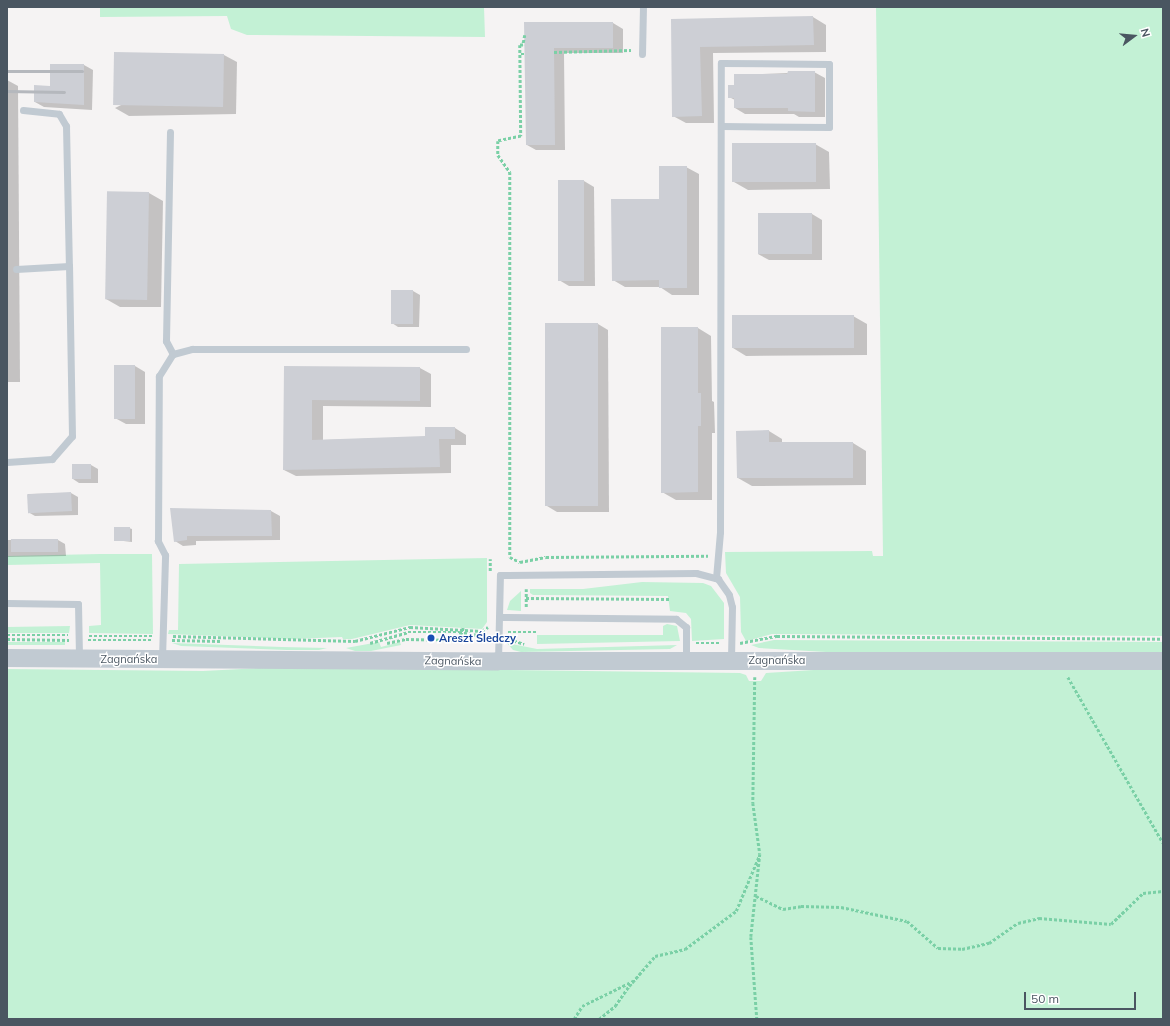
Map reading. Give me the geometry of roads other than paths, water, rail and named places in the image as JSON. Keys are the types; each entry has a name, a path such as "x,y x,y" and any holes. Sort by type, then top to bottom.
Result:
{"street":[{"name":"Zagnańska","path":"7,658 498,661 1163,661"}],"lane":[{"path":"642,54 643,7"},
{"path":"716,578 719,556 722,126 721,63 829,64 829,126 722,126"},
{"path":"7,462 52,459 72,436 66,126 59,114 22,110"},
{"path":"170,132 166,341 173,354"},
{"path":"16,269 69,266"},
{"path":"162,659 165,555 158,541 159,376 173,354 192,349 466,350"},
{"path":"498,661 500,575 696,573 716,578 726,589 731,601 731,660"},
{"path":"7,604 78,604 79,659"},
{"path":"499,617 676,619 686,627 686,660"}],"railway":[{"path":"7,71 82,71"},
{"path":"7,91 64,92"}],"place":[{"name":"Areszt Śledczy","path":"431,638"}]}
